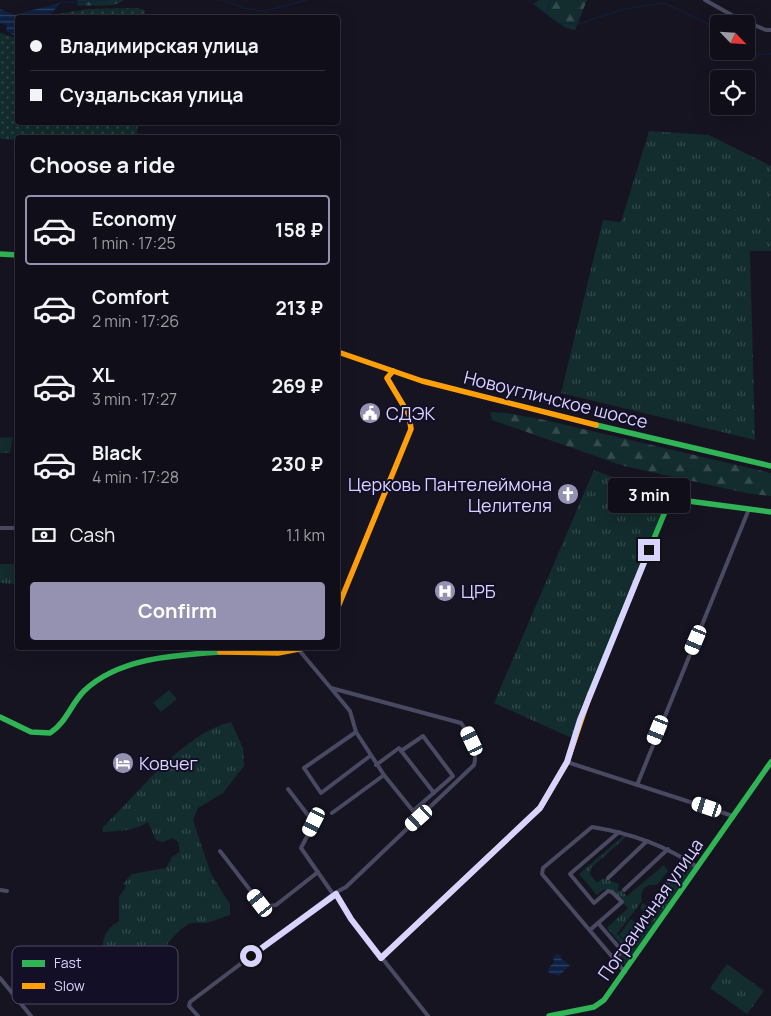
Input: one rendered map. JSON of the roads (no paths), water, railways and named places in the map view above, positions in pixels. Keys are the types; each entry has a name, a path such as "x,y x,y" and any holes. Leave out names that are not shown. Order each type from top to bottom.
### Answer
{"street":[{"path":"705,0 737,18 766,30 771,30"},
{"path":"0,254 15,255"},
{"name":"Новоугличское шоссе","path":"340,353 393,371 521,408 771,466"},
{"path":"340,602 411,429 410,415 382,367"},
{"path":"387,378 393,371"},
{"path":"381,958 540,808 567,762 580,720 666,507 673,498 771,512"},
{"path":"636,785 749,509"},
{"path":"0,528 15,528"},
{"path":"0,717 32,732 50,732 57,728 88,687 112,672 146,663 213,650 280,654 298,650"},
{"path":"303,650 350,710 356,732 370,756 413,811 453,776 423,736 401,751"},
{"path":"198,1016 189,1006 190,1002 346,887 471,770 476,760 475,751 467,730 461,723 332,688"},
{"path":"356,732 304,768 321,793 370,756"},
{"path":"376,765 399,748 434,793"},
{"path":"567,762 733,816"},
{"name":"Пограничная улица","path":"549,1016 599,1004 625,972 771,762"},
{"path":"332,813 384,775"},
{"path":"288,789 314,822 301,848 351,919 428,1016"},
{"path":"625,972 542,874 543,868 592,827 647,840 668,849 697,867"},
{"path":"590,930 622,902 612,892 608,891 594,903 570,874 619,832"},
{"path":"608,878 647,840"},
{"path":"624,890 668,849"},
{"path":"220,852 260,903 269,906 276,905 318,872"},
{"path":"0,890 7,891"},
{"path":"598,923 622,951 615,960"},
{"path":"0,978 12,993"},
{"path":"21,1004 31,1016"}],"water":[{"path":"60,3 51,15 15,15 15,36 6,31 7,26 0,23 0,9 14,15"},
{"path":"557,954 562,956 561,959 570,965 559,976 549,973 548,969 554,962 553,957"}],"waterway":[{"path":"59,3 111,0"},
{"path":"222,0 244,8 264,11 307,0"},
{"path":"528,0 558,23 578,24 624,9 664,3 710,26"},
{"path":"547,11 550,0"},
{"path":"755,55 771,54"}],"place":[{"name":"СДЭК","path":"370,413"},
{"name":"Церковь Пантелеймона Целителя","path":"568,494"},
{"name":"ЦРБ","path":"445,591"},
{"name":"Ковчег","path":"123,763"}]}
